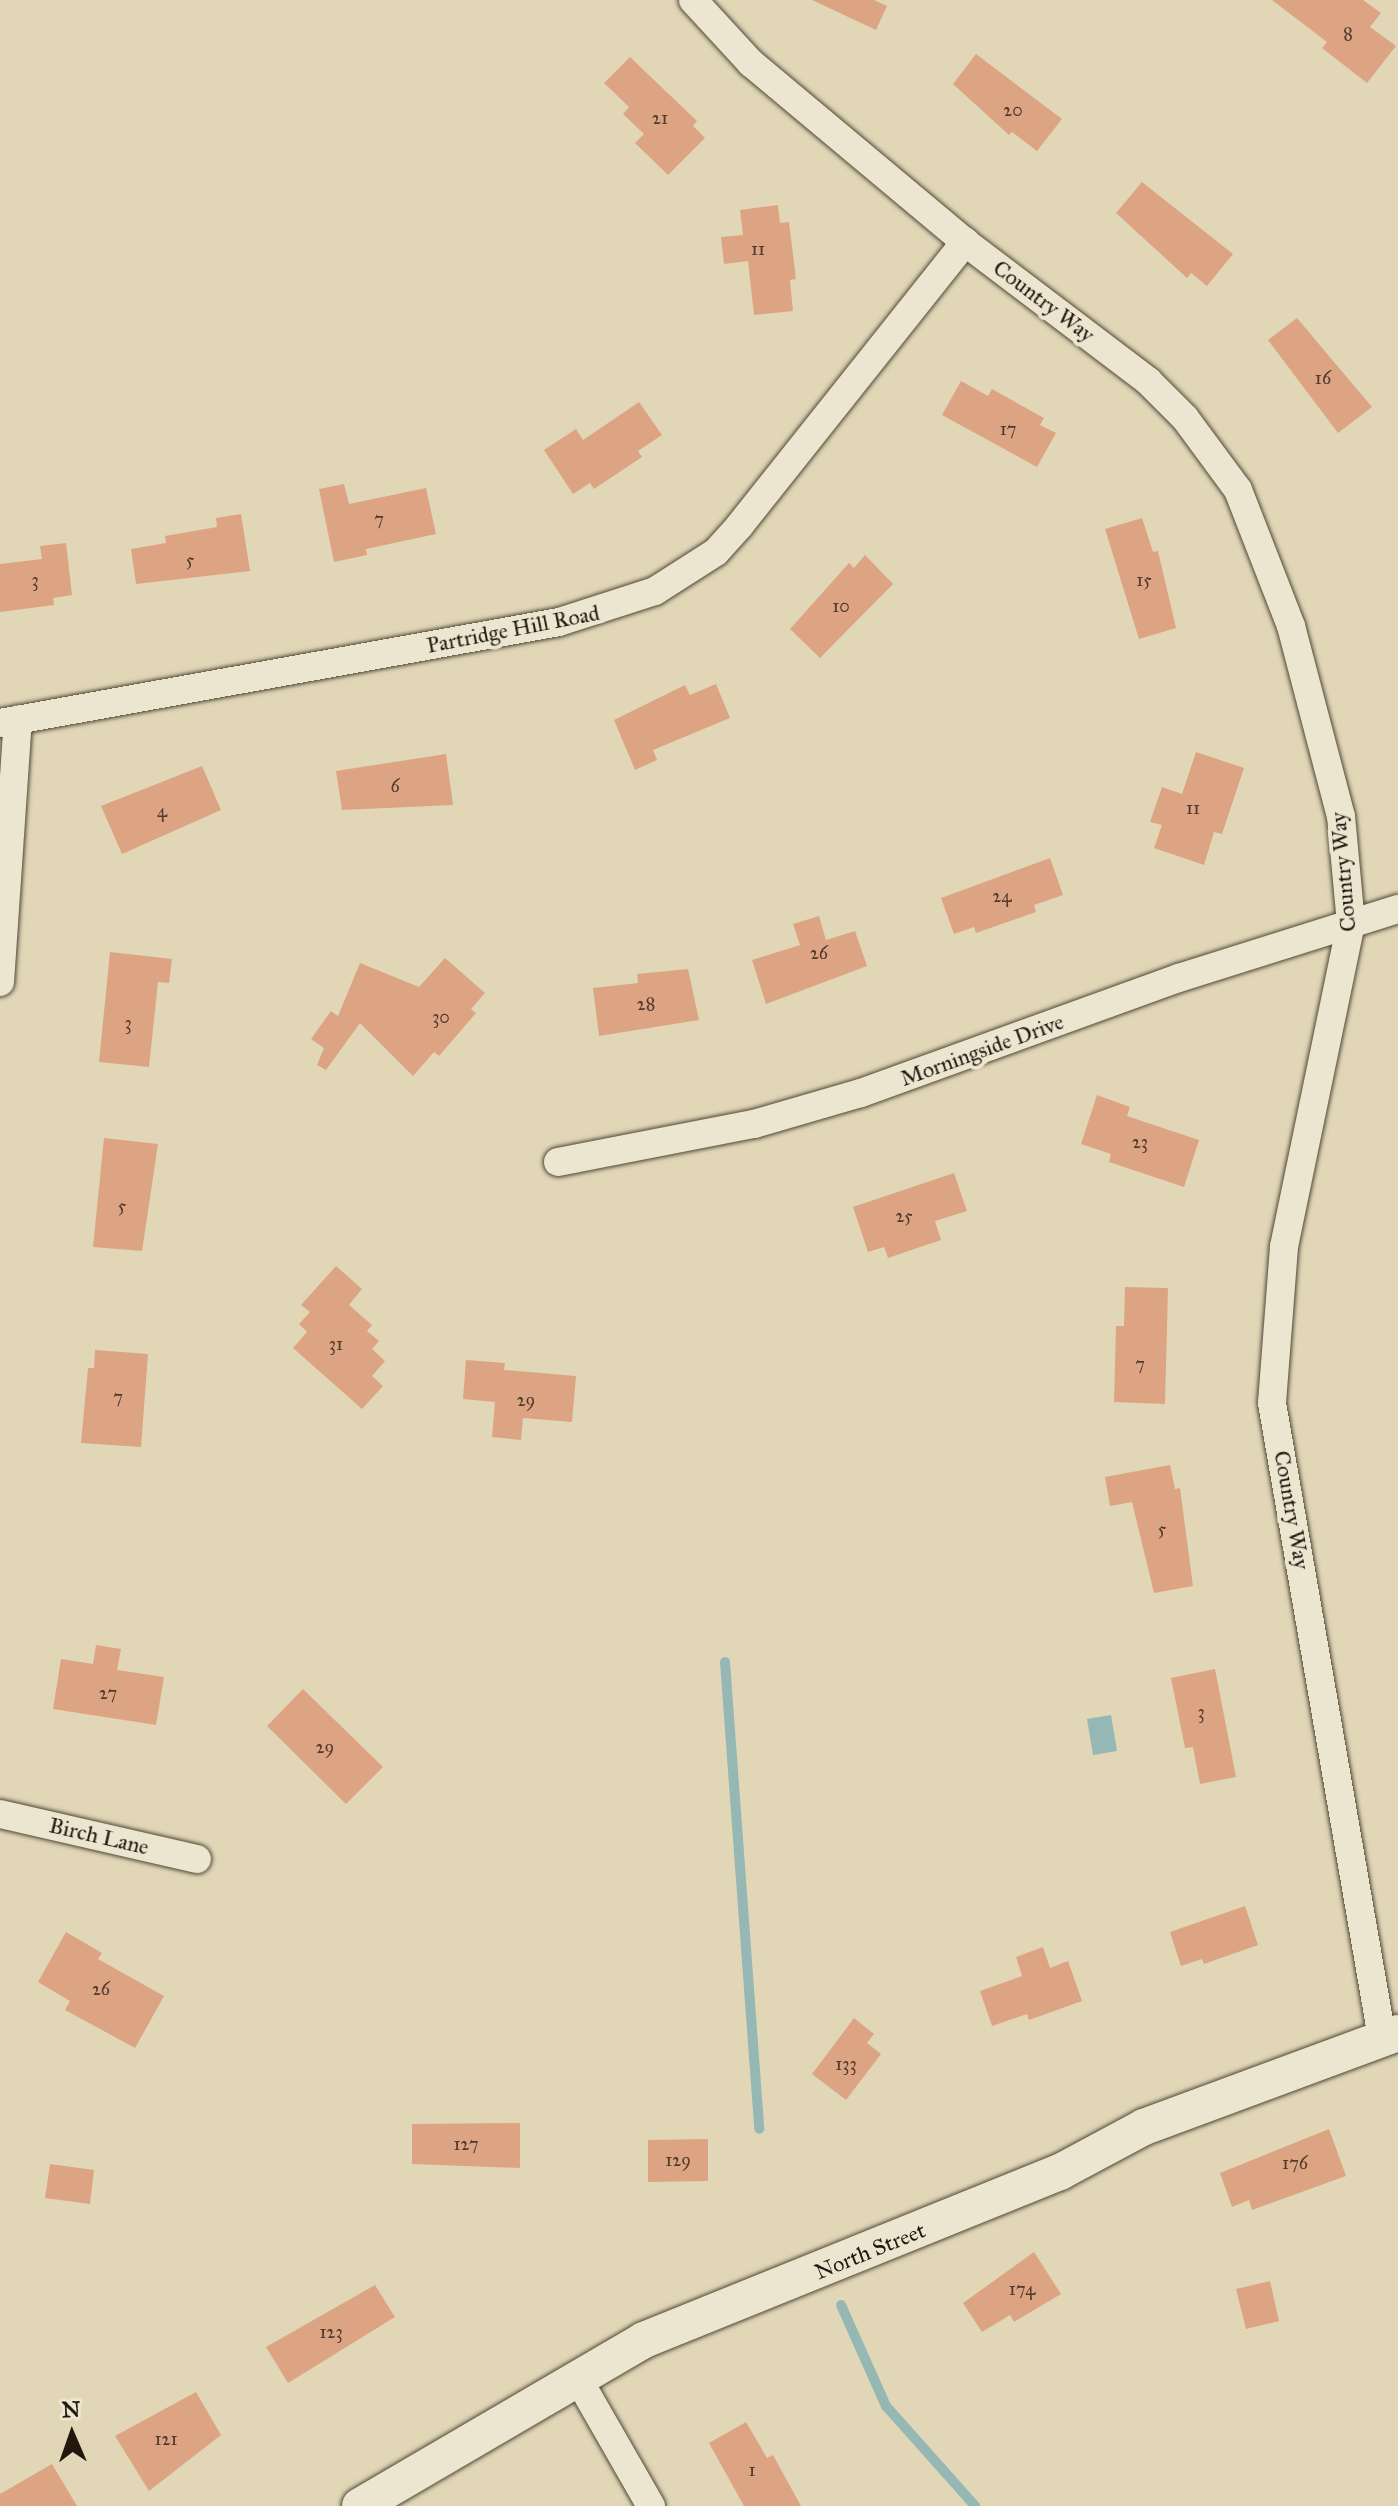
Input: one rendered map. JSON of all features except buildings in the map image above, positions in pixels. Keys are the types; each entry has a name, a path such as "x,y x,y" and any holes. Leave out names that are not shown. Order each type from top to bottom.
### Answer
{"street":[{"name":"Country Way","path":"693,0 751,63 965,242 1148,381 1228,470 1291,626 1341,816 1351,923 1284,1247 1272,1403 1390,2036"},
{"name":"Partridge Hill Road","path":"9,721 559,622 612,609 665,586 716,552 740,525 965,242"},
{"path":"0,982 9,721"},
{"name":"Morningside Drive","path":"558,1162 754,1124 861,1093 1179,978 1398,909"},
{"name":"Birch Lane","path":"0,1814 197,1859"},
{"name":"North Street","path":"360,2506 644,2340 1060,2172 1144,2127 1390,2036"},
{"path":"577,2377 651,2506"}],"water":[{"path":"1111,1715 1117,1751 1093,1755 1087,1719"}],"waterway":[{"path":"725,1662 759,2129"},
{"path":"841,2305 886,2406 975,2506"}]}
